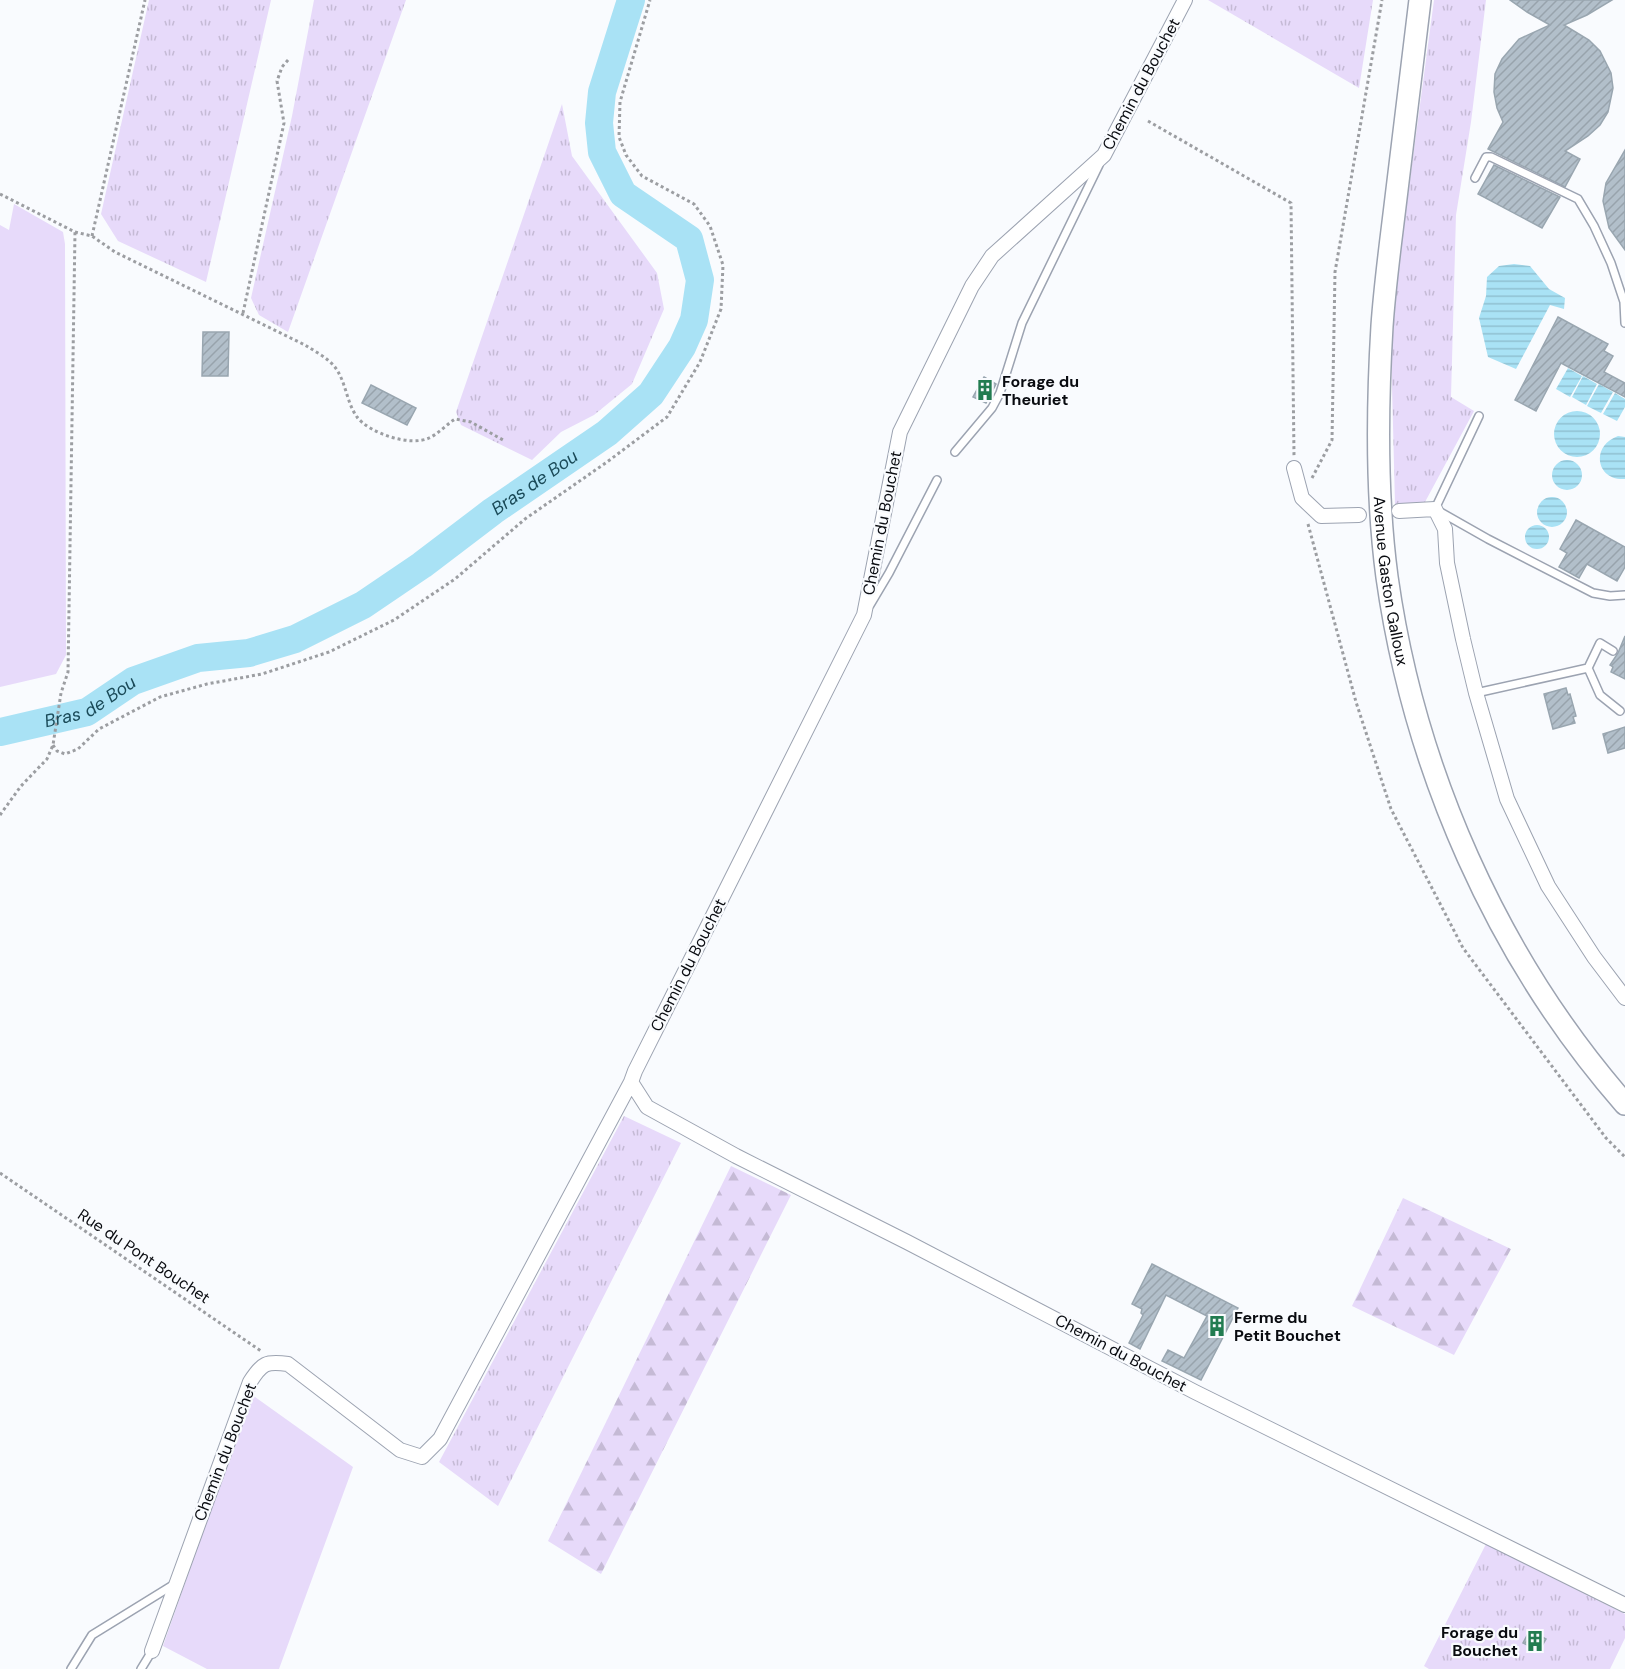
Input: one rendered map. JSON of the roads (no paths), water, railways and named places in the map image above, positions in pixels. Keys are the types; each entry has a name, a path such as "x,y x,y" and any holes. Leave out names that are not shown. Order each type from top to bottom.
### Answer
{"main road":[{"name":"Avenue Gaston Galloux","path":"1420,0 1382,327 1379,439 1382,523 1396,629 1423,733 1443,795 1472,867 1510,942 1550,1005 1599,1074 1625,1104"}],"street":[{"name":"Chemin du Bouchet","path":"152,1651 250,1382 260,1367 273,1362 288,1364 400,1450 422,1457 440,1439 631,1082 864,615 900,432 972,286 992,256 1104,155 1185,0"},
{"path":"1294,468 1302,498 1320,516 1359,515"},
{"path":"1399,511 1435,509 1445,529 1447,562 1476,693 1507,799 1548,886 1594,957 1625,998"},
{"name":"Chemin du Bouchet","path":"631,1082 646,1107 735,1156 907,1242 1195,1392 1625,1605"}],"lane":[{"path":"955,452 992,408 1000,393 1022,323 1104,155"},
{"path":"1475,178 1486,157 1491,157 1578,199 1611,262 1624,302 1625,323"},
{"path":"1479,416 1435,509 1593,593 1610,596 1625,595"},
{"path":"864,615 889,573 937,480"},
{"path":"1613,651 1600,643 1588,668 1600,695 1620,711"},
{"path":"1476,693 1588,668"},
{"path":"71,1669 92,1635 176,1583"},
{"path":"141,1669 152,1651"}],"water":[{"path":"1514,264 1530,266 1549,289 1565,298 1564,309 1550,305 1516,369 1488,357 1479,318 1486,296 1487,277 1499,266"},
{"path":"1568,368 1582,376 1570,397 1556,389"},
{"path":"1583,376 1597,384 1586,405 1572,397"},
{"path":"1599,384 1613,392 1601,413 1587,406"},
{"path":"1615,393 1625,399 1625,407 1617,421 1603,414"},
{"path":"1577,411 1593,418 1600,434 1593,450 1577,457 1561,450 1554,434 1561,418"},
{"path":"1618,436 1625,437 1625,479 1608,475 1600,462 1603,447"},
{"path":"1567,460 1578,464 1582,475 1578,486 1567,490 1556,486 1552,475 1556,464"},
{"path":"1552,497 1563,501 1567,512 1563,523 1552,527 1541,523 1537,512 1541,501"},
{"path":"1537,525 1546,528 1549,537 1546,546 1537,549 1528,546 1525,537 1528,528"}],"waterway":[{"name":"Bras de Bou","path":"0,732 87,712 133,681 198,658 249,653 295,639 363,605 422,565 493,511 607,433 651,394 682,347 694,320 700,280 689,239 623,194 602,152 599,123 602,92 631,0"}],"place":[{"name":"Forage du Theuriet","path":"985,390"},
{"name":"Ferme du Petit Bouchet","path":"1217,1326"},
{"name":"Forage du Bouchet","path":"1535,1641"}]}
